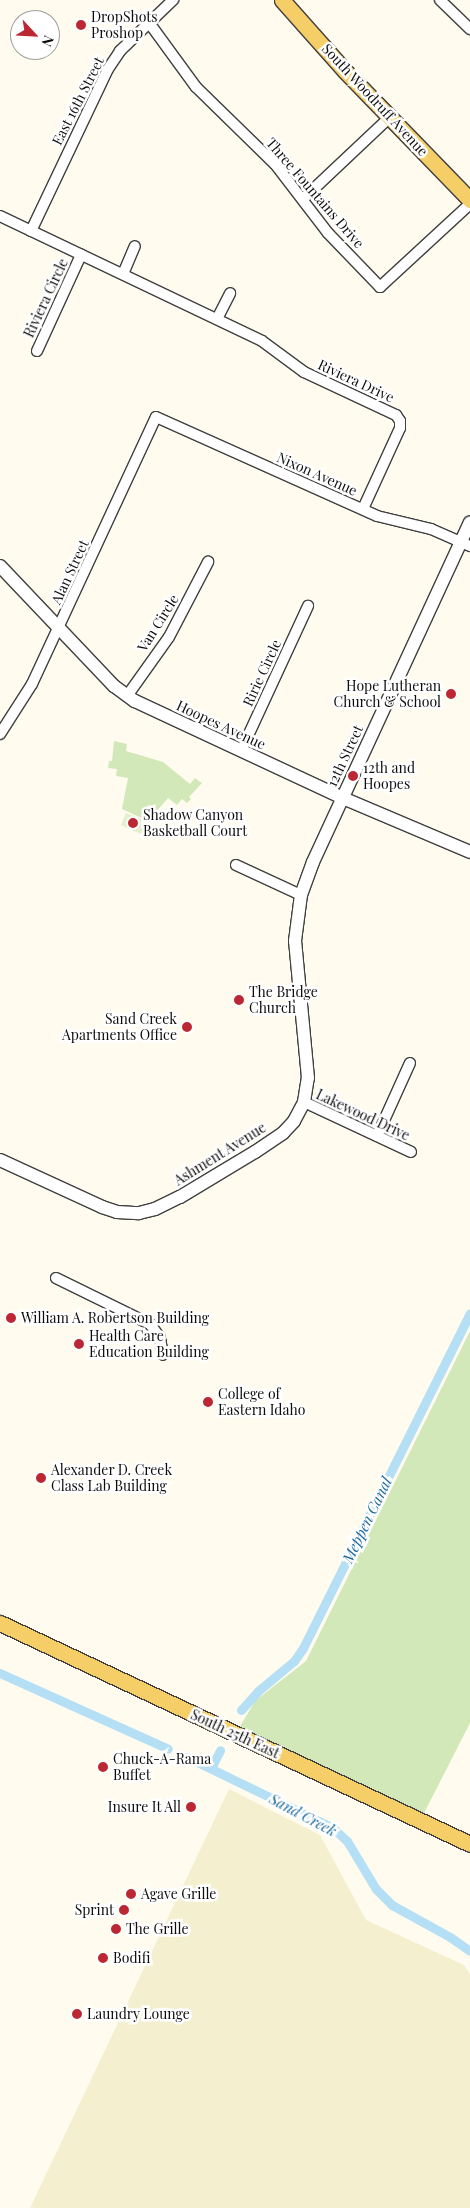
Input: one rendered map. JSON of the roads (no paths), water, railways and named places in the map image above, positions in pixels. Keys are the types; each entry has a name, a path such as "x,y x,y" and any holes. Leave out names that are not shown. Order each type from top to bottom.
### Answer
{"main road":[{"name":"South Woodruff Avenue","path":"282,0 470,200"},
{"name":"South 25th East","path":"0,1623 470,1844"}],"street":[{"name":"East 16th Street","path":"30,231 108,69 120,51 173,0"},
{"path":"440,0 470,29"},
{"name":"Three Fountains Drive","path":"150,24 196,87 275,164 328,233 380,287 470,204"},
{"path":"302,199 390,117"},
{"name":"Riviera Drive","path":"0,216 267,344 304,372 396,415 400,421 400,428 363,509"},
{"path":"122,274 135,246"},
{"name":"Riviera Circle","path":"37,351 81,255"},
{"path":"217,319 230,293"},
{"name":"Nixon Avenue","path":"156,416 363,509 395,521 431,529 466,544"},
{"name":"Alan Street","path":"0,734 32,684 156,416"},
{"name":"12th Street","path":"301,895 313,862 342,798 466,544 470,522"},
{"name":"Van Circle","path":"127,696 169,636 208,562"},
{"name":"Hoopes Avenue","path":"0,566 114,686 127,696 144,706 342,798 470,852"},
{"name":"Ririe Circle","path":"241,751 308,606"},
{"path":"236,865 301,895"},
{"name":"Ashment Avenue","path":"0,1160 102,1207 117,1212 139,1213 155,1210 256,1152 283,1133 294,1121 304,1102 308,1078 295,941 301,895"},
{"path":"377,1136 410,1063"},
{"name":"Lakewood Drive","path":"304,1102 411,1152"},
{"path":"56,1278 146,1321 160,1338 163,1355"}],"waterway":[{"name":"Meppen Canal","path":"241,1710 258,1691 294,1661 303,1648 470,1313"},
{"name":"Sand Creek","path":"0,1673 168,1749"},
{"path":"211,1768 220,1750"},
{"name":"Sand Creek","path":"187,1757 333,1828 347,1841 376,1889 392,1905 450,1937 470,1951"}],"place":[{"name":"DropShots Proshop","path":"81,25"},
{"name":"Hope Lutheran Church & School","path":"451,694"},
{"name":"12th and Hoopes","path":"353,776"},
{"name":"Shadow Canyon Basketball Court","path":"133,823"},
{"name":"The Bridge Church","path":"239,1000"},
{"name":"Sand Creek Apartments Office","path":"187,1027"},
{"name":"William A. Robertson Building","path":"11,1318"},
{"name":"Health Care Education Building","path":"79,1344"},
{"name":"College of Eastern Idaho","path":"208,1402"},
{"name":"Alexander D. Creek Class Lab Building","path":"41,1478"},
{"name":"Chuck-A-Rama Buffet","path":"103,1767"},
{"name":"Insure It All","path":"191,1807"},
{"name":"Agave Grille","path":"131,1894"},
{"name":"Sprint","path":"124,1910"},
{"name":"The Grille","path":"116,1929"},
{"name":"Bodifi","path":"103,1958"},
{"name":"Laundry Lounge","path":"77,2014"}]}
